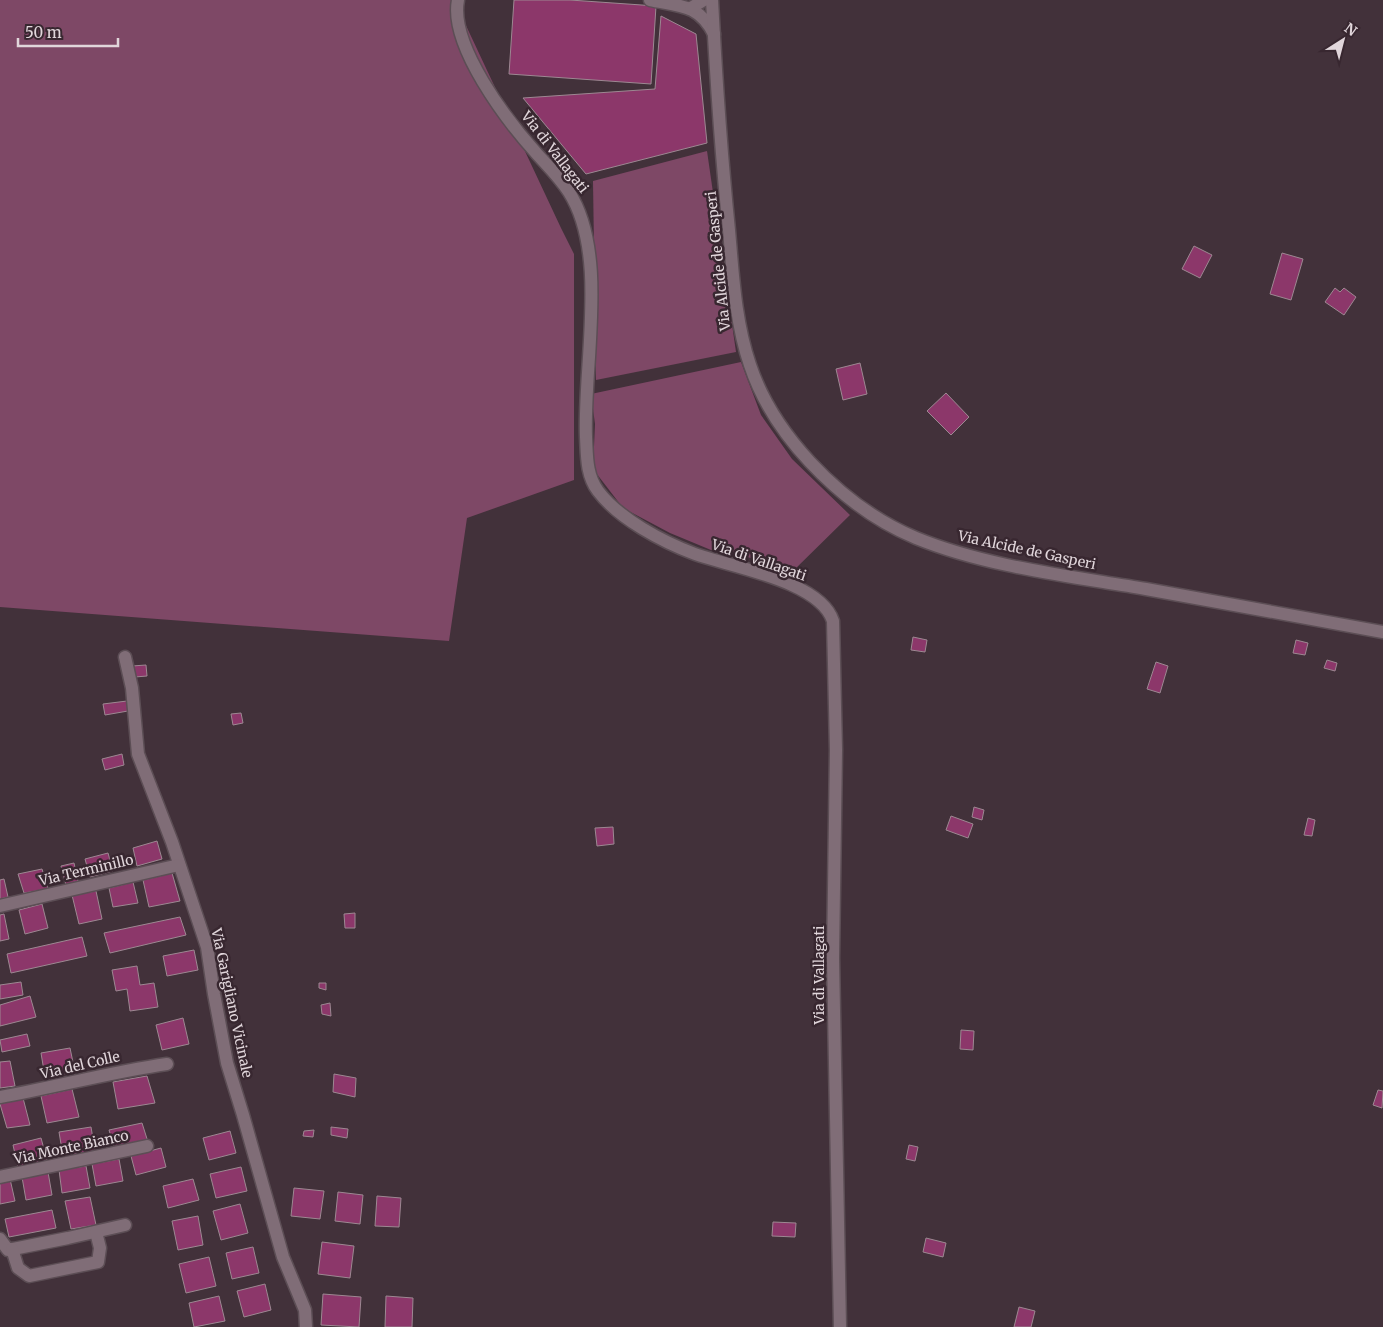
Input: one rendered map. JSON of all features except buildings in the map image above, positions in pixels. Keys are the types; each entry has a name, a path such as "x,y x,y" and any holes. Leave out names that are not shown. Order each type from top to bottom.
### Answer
{"street":[{"name":"Via di Vallagati","path":"458,0 457,13 460,32 474,65 504,112 570,192 583,220 589,253 591,311 585,418 587,458 590,477 597,490 618,510 662,540 696,554 805,590 823,604 833,621 836,750 833,958 840,1327"},
{"path":"650,0 691,8 705,20 714,34"},
{"path":"691,8 704,0"},
{"name":"Via Alcide de Gasperi","path":"712,0 724,188 737,318 742,339 750,366 772,413 798,448 838,489 866,510 914,537 980,558 1383,632"},
{"name":"Via Garigliano Vicinale","path":"125,657 132,688 138,754 180,865 207,947 227,1063 284,1257 305,1310 306,1327"},
{"name":"Via Terminillo","path":"0,906 180,865"},
{"name":"Via del Colle","path":"0,1097 44,1089 123,1070 167,1064"},
{"name":"Via Monte Bianco","path":"0,1177 147,1146"},
{"path":"0,1239 8,1250 125,1225"},
{"path":"12,1249 18,1268 28,1276 98,1262 100,1248 96,1232"}],"shaded area":[{"path":"0,0 454,0 574,254 574,480 467,518 449,641 0,607"},
{"path":"707,151 736,352 596,380 593,181"},
{"path":"741,362 761,415 792,459 850,515 791,573 745,556 711,550 670,533 623,508 593,469 595,424 591,394"}]}
